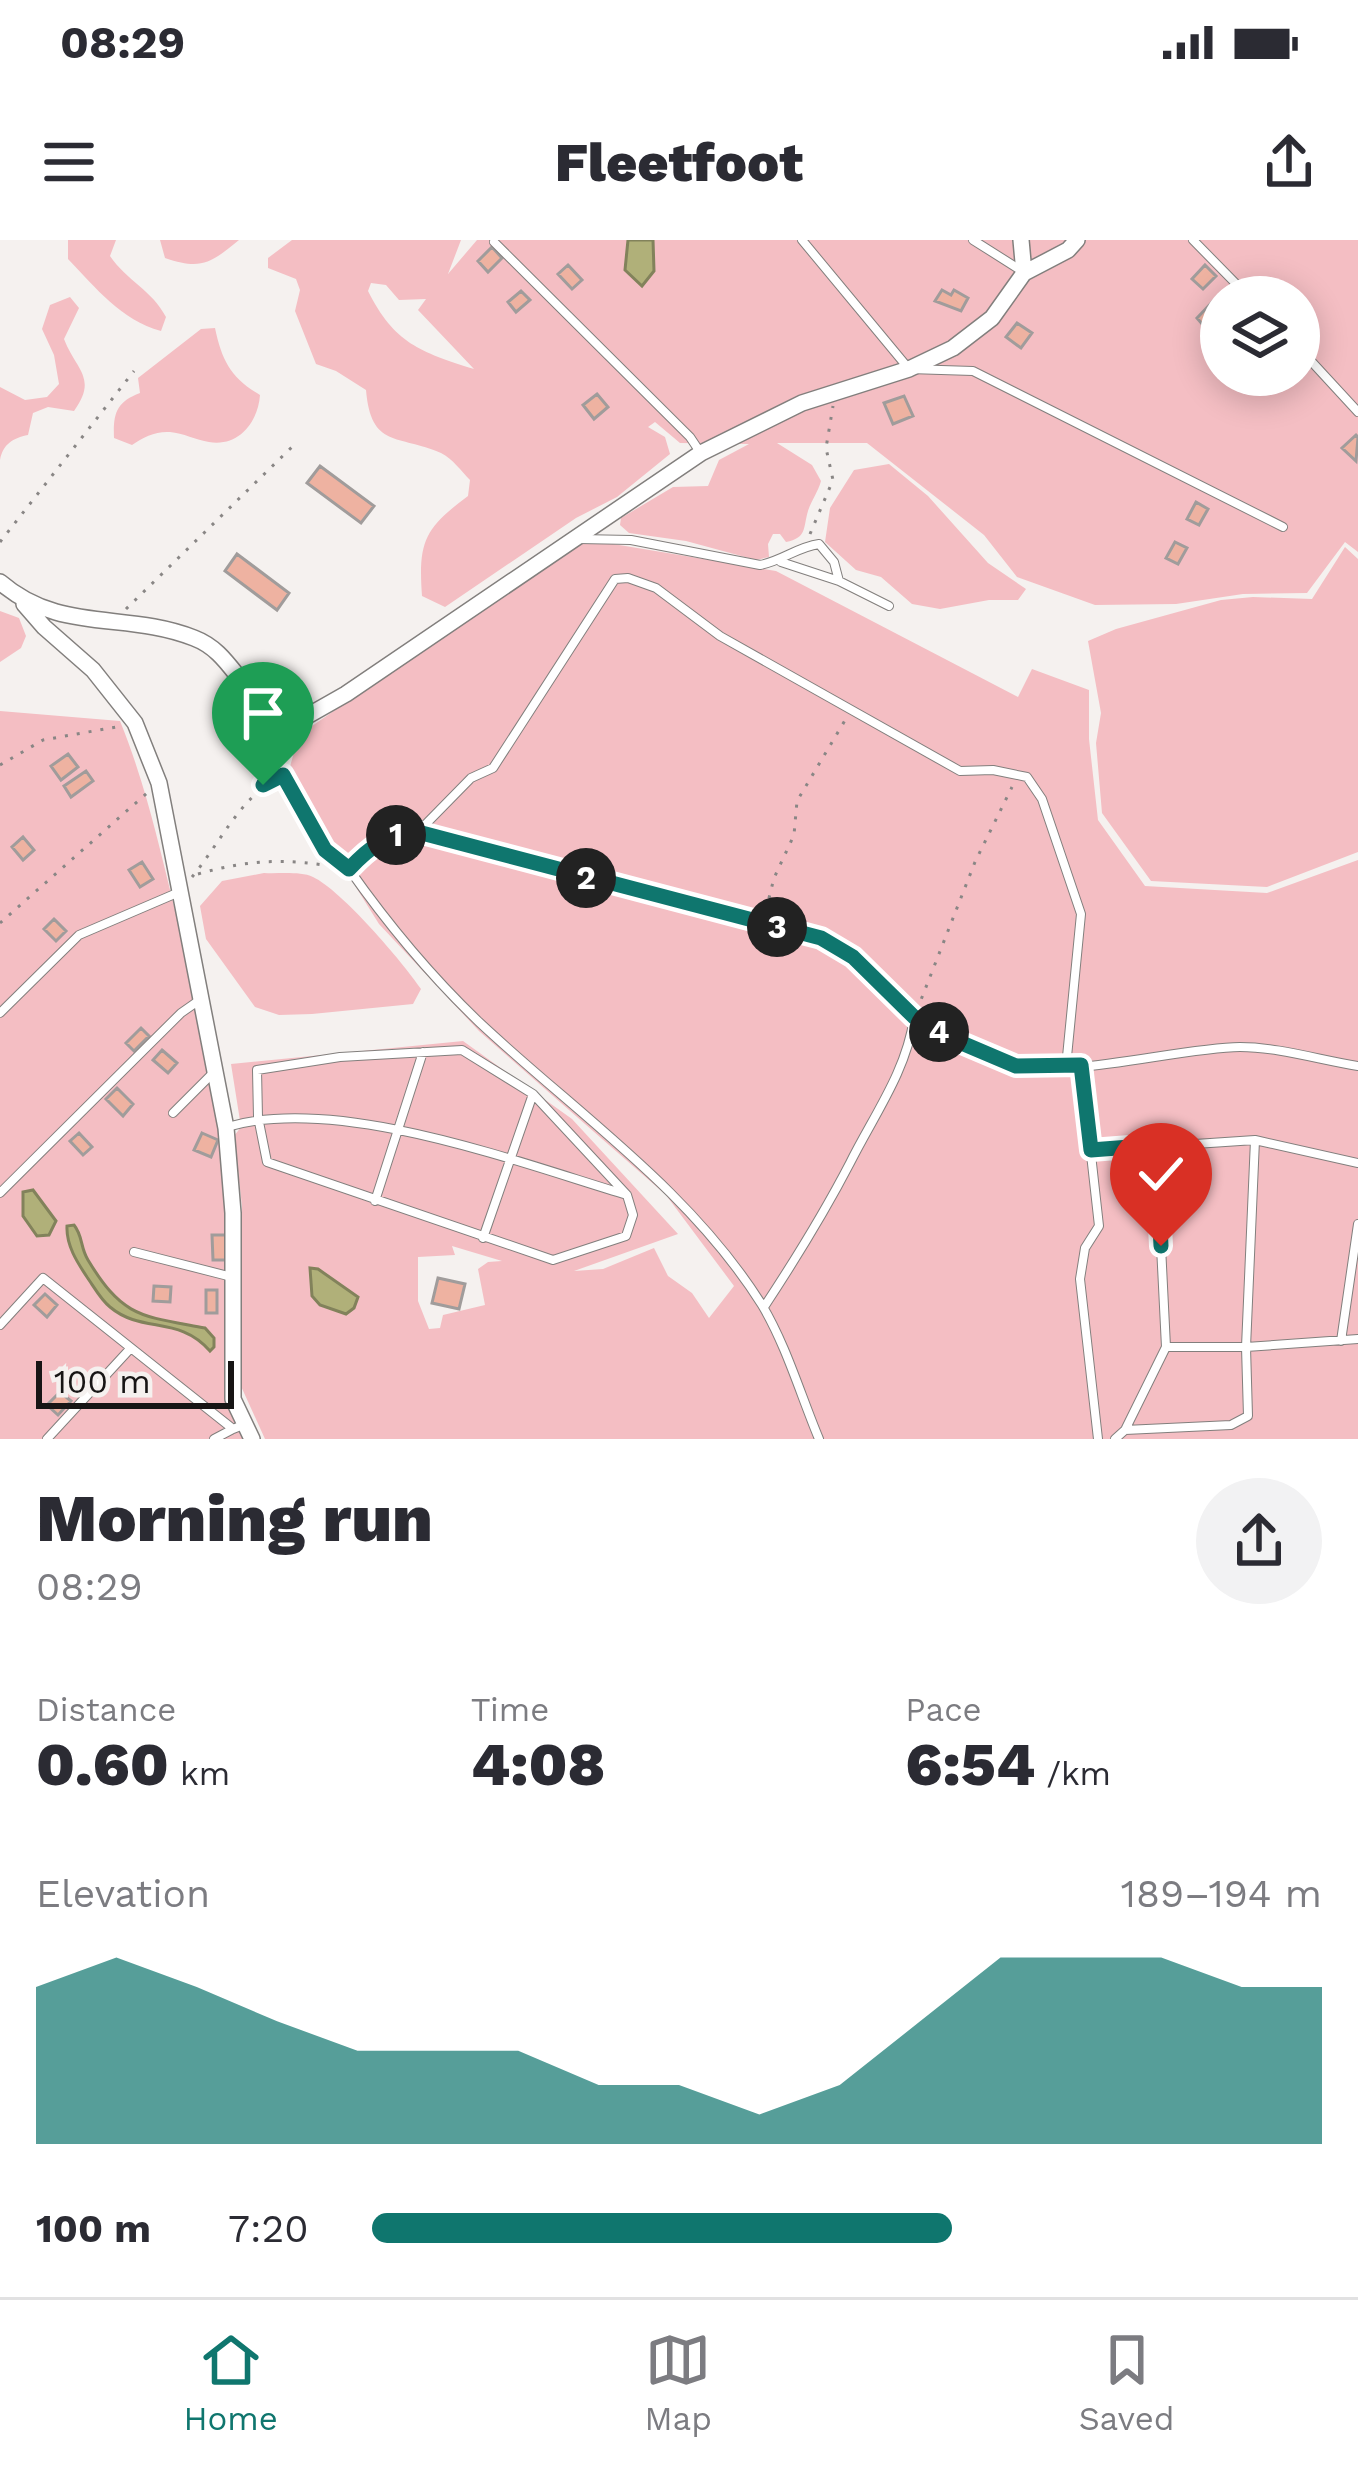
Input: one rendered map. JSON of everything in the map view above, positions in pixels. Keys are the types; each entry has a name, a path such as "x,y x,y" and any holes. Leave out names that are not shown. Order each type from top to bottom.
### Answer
{"street":[{"path":"1022,240 1024,273"},
{"path":"22,602 64,617 175,632 217,650 254,695 283,718 308,715 346,694 700,453 802,404 909,369 953,348 992,318 1024,273 1068,250 1077,240"},
{"path":"0,582 93,670 135,723 159,783 226,1128 233,1213 233,1400 243,1431"}],"lane":[{"path":"802,240 909,369 973,370 1283,527"},
{"path":"973,240 1024,273"},
{"path":"1193,240 1228,276"},
{"path":"494,242 690,436 700,453"},
{"path":"1320,371 1358,412"},
{"path":"577,539 631,540 760,565 819,544 834,562 839,581"},
{"path":"779,561 839,581 889,606"},
{"path":"418,832 471,778 493,768 615,579 628,578 656,588 720,636 960,771 993,770 1028,777 1042,799 1081,914 1066,1067"},
{"path":"819,1439 764,1307 673,1192 477,1019 382,916 349,869 368,849 402,832 418,832 821,938 853,957 914,1017 1016,1066 1066,1067 1245,1047 1358,1066"},
{"path":"0,1013 79,935 177,893"},
{"path":"0,1193 181,1012 202,998"},
{"path":"764,1307 829,1208 875,1120 910,1044 914,1017"},
{"path":"462,1050 533,1094 627,1195 633,1215 626,1236 553,1260 267,1162 258,1118 256,1070 340,1057 422,1052 462,1050"},
{"path":"376,1201 422,1052"},
{"path":"1081,1065 1099,1226 1085,1248 1080,1279 1098,1439"},
{"path":"173,1113 216,1070"},
{"path":"483,1238 533,1094"},
{"path":"226,1128 258,1118 330,1117 510,1160 627,1195"},
{"path":"1091,1150 1255,1140 1358,1163"},
{"path":"1125,1430 1231,1425 1248,1416 1246,1347 1255,1140"},
{"path":"1115,1439 1125,1430 1166,1347 1156,1145"},
{"path":"1341,1341 1358,1224"},
{"path":"134,1252 233,1277"},
{"path":"0,1324 43,1278 129,1350 243,1431"},
{"path":"1166,1347 1358,1339"},
{"path":"47,1439 129,1350"},
{"path":"214,1439 243,1431"}],"path":[{"path":"0,542 134,371"},
{"path":"803,546 822,514 833,480 826,448 834,394"},
{"path":"112,622 296,444"},
{"path":"763,924 774,878 794,835 797,801 851,710"},
{"path":"283,718 283,775 325,850 349,869"},
{"path":"0,765 43,740 135,723"},
{"path":"177,893 249,796 283,775"},
{"path":"914,1017 975,862 1018,775"},
{"path":"0,923 159,783"},
{"path":"194,875 243,861 296,860 349,869"}],"shaded area":[{"path":"68,240 116,240 110,256 160,308 166,317 161,331 121,311 99,292 68,259"},
{"path":"160,240 239,240 212,259 188,264 165,258"},
{"path":"292,240 461,240 448,274 477,240 1358,240 1358,552 1345,542 1307,593 1095,605 1017,577 984,535 867,443 777,443 812,465 821,481 801,535 786,542 780,534 773,534 769,557 756,560 686,541 629,533 620,525 621,518 673,487 708,486 719,460 749,444 680,443 655,422 648,427 665,437 670,454 617,497 576,518 445,607 422,596 423,549 433,527 468,496 470,480 441,453 381,431 369,409 366,390 316,364 295,311 300,290 296,279 268,268 268,258","holes":["371,283 386,285 399,300 426,299 418,310 474,369 424,351 399,334 368,291"]},
{"path":"628,240 653,240 654,271 642,286 625,270"},
{"path":"70,297 79,308 64,339 85,382 81,400 74,411 48,407 33,413 28,435 10,443 0,460 0,387 25,400 47,397 59,384 54,355 42,329 50,305"},
{"path":"215,328 229,368 260,395 245,430 220,443 170,432 150,435 132,445 114,438 118,410 140,393 138,378 201,329"},
{"path":"889,464 928,496 988,563 1026,589 1018,600 940,609 912,604 881,577 856,570 825,542 830,508 854,470"},
{"path":"583,539 776,571 1018,697 1032,669 1089,690 1098,820 1145,886 1267,893 1358,860 1358,1439 265,1439 240,1384 242,1206 234,1136 241,1127 231,1064 463,1041 572,1119 678,1234 574,1271 603,1269 654,1248 668,1276 692,1293 709,1318 734,1286 666,1195 479,1031 379,924 287,777 297,742 312,726","holes":["452,1246 502,1261 478,1269 485,1305 443,1315 440,1328 429,1329 418,1301 418,1257 455,1255"]},
{"path":"1345,547 1358,559 1358,852 1267,887 1151,881 1102,813 1096,743 1101,713 1088,641 1221,600 1312,599"},
{"path":"0,611 19,618 26,636 21,648 0,662"},
{"path":"0,711 120,721 137,767 216,1096 230,1212 233,1383 245,1439 0,1439"},
{"path":"264,873 308,875 339,896 421,989 413,1004 279,1015 255,1007 206,939 200,906 222,881"},
{"path":"33,1190 56,1221 49,1235 37,1236 23,1216 23,1192"},
{"path":"74,1225 100,1279 124,1304 149,1317 205,1328 214,1338 214,1347 210,1351 186,1333 135,1320 110,1307 73,1253 67,1226"},
{"path":"310,1268 358,1297 354,1308 346,1314 320,1305 312,1296"}],"building":[{"path":"492,247 502,258 488,272 478,261"},
{"path":"568,265 582,280 572,289 558,274"},
{"path":"1205,265 1216,276 1200,276 1200,286 1192,279"},
{"path":"942,290 968,298 961,311 935,301"},
{"path":"521,291 530,300 516,312 508,302"},
{"path":"1017,323 1032,333 1021,348 1006,337"},
{"path":"597,394 608,407 594,419 583,405"},
{"path":"904,396 913,416 893,424 884,403"},
{"path":"1358,437 1356,461 1342,448"},
{"path":"320,466 374,506 361,523 307,483"},
{"path":"1196,502 1208,509 1199,525 1187,519"},
{"path":"1175,542 1187,548 1178,564 1166,558"},
{"path":"237,554 289,593 277,610 225,571"},
{"path":"68,754 78,767 61,780 51,766"},
{"path":"86,771 93,781 71,797 64,786"},
{"path":"23,837 34,850 23,860 12,847"},
{"path":"142,862 153,879 140,887 129,870"},
{"path":"54,919 66,931 56,941 44,929"},
{"path":"141,1028 149,1036 134,1051 126,1043"},
{"path":"162,1050 177,1063 168,1073 153,1060"},
{"path":"117,1088 133,1104 123,1116 106,1099"},
{"path":"79,1133 92,1147 83,1155 70,1141"},
{"path":"202,1133 218,1140 211,1157 194,1150"},
{"path":"212,1235 226,1235 227,1260 213,1260"},
{"path":"438,1278 465,1284 459,1309 432,1303"},
{"path":"154,1286 171,1287 170,1302 153,1301"},
{"path":"206,1290 217,1290 217,1313 206,1313"},
{"path":"45,1294 57,1305 47,1317 34,1305"},
{"path":"60,1392 71,1401 58,1415 47,1405"}],"route":[{"path":"263,785 283,775 325,850 349,869 368,849 402,832 418,832 821,938 853,957 914,1017 957,1041 1016,1066 1081,1065 1091,1150 1156,1145 1161,1246"}]}
